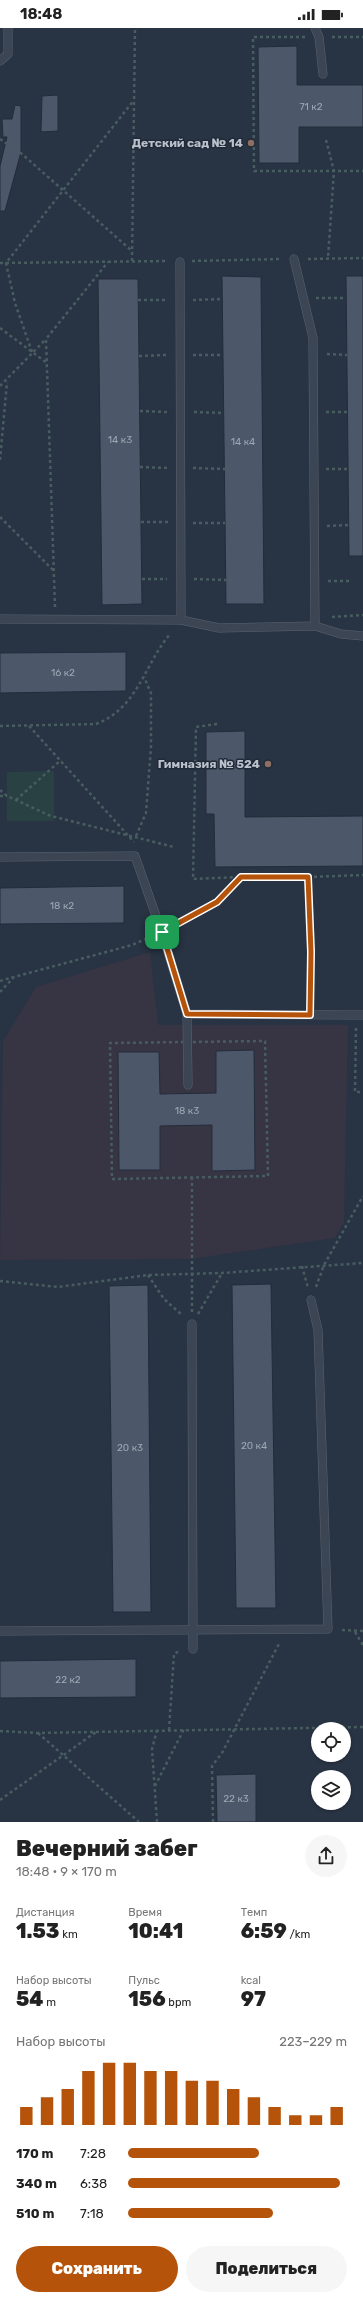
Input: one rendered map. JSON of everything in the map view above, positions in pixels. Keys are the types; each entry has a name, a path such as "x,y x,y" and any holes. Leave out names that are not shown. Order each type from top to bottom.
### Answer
{"lane":[{"path":"0,61 8,54 8,28"},
{"path":"315,28 319,37 322,74"},
{"path":"294,259 313,338 316,626"},
{"path":"180,262 181,620"},
{"path":"0,620 181,620 218,628 316,626 340,634 363,636"},
{"path":"0,857 135,856 162,932 187,1014 188,1085"},
{"path":"187,1014 363,1015"},
{"path":"0,1631 328,1629 318,1330 311,1300"},
{"path":"192,1324 193,1646"}],"path":[{"path":"132,261 135,28"},
{"path":"253,37 254,171 363,171"},
{"path":"32,352 15,303 6,263 134,100"},
{"path":"0,139 22,154 132,251"},
{"path":"326,140 334,171 328,258"},
{"path":"0,386 7,382 32,352 46,339 108,262"},
{"path":"304,299 346,298"},
{"path":"0,328 47,363"},
{"path":"46,339 55,620"},
{"path":"313,354 347,355"},
{"path":"0,460 7,382"},
{"path":"314,412 347,412"},
{"path":"314,469 348,469"},
{"path":"0,518 54,571"},
{"path":"315,526 348,525"},
{"path":"315,582 349,581"},
{"path":"0,726 96,724 107,720 126,704 144,677 167,637 181,620"},
{"path":"136,836 146,813 151,747 151,694 144,677"},
{"path":"217,724 196,727 193,879 363,875"},
{"path":"29,726 130,834 136,844 135,856"},
{"path":"16,800 61,760"},
{"path":"0,790 7,796 51,816 130,834 174,847"},
{"path":"0,796 7,796"},
{"path":"0,981 132,945 162,932 217,902 241,877"},
{"path":"308,877 311,952 310,1015"},
{"path":"0,992 14,977"},
{"path":"355,1022 355,1092 363,1092"},
{"path":"265,1041 268,1176 192,1177 112,1179 110,1043 265,1041"},
{"path":"192,1177 192,1324"},
{"path":"311,1300 324,1265 363,1196"},
{"path":"0,1281 58,1287 148,1275 222,1273 302,1266 363,1263"},
{"path":"302,1266 311,1300"},
{"path":"192,1324 222,1273"},
{"path":"148,1275 164,1300 192,1324"},
{"path":"213,1822 212,1766 222,1752 286,1629"},
{"path":"328,1629 354,1632 363,1631"},
{"path":"354,1632 363,1645"},
{"path":"169,1730 174,1654 193,1646"},
{"path":"0,1731 37,1733 234,1728 363,1727"},
{"path":"156,1822 152,1749 157,1730"},
{"path":"154,1786 184,1730"},
{"path":"0,1800 97,1732"},
{"path":"37,1733 138,1822"}],"shaded area":[{"path":"150,952 158,1025 348,1025 344,1222 335,1238 191,1259 0,1260 3,1041 36,987"}],"green space":[{"path":"54,771 54,821 7,821 7,772"}],"building":[{"path":"297,46 297,85 363,85 363,127 299,127 299,163 259,163 258,47"},
{"path":"58,95 58,131 41,132 42,96"},
{"path":"15,105 21,106 21,152 5,211 0,211 0,166 7,137 3,137 2,119 12,119"},
{"path":"222,276 261,277 264,604 226,604"},
{"path":"346,276 363,276 363,556 349,556"},
{"path":"98,279 138,279 142,604 102,605"},
{"path":"126,652 126,691 0,693 0,653"},
{"path":"245,731 245,817 363,816 363,866 215,867 214,814 206,814 206,732"},
{"path":"124,886 124,923 0,924 0,888"},
{"path":"254,1050 255,1170 212,1171 212,1125 160,1126 160,1170 119,1170 118,1052 159,1052 160,1094 216,1093 216,1051"},
{"path":"271,1284 276,1608 236,1608 232,1285"},
{"path":"148,1285 151,1612 113,1612 109,1286"},
{"path":"136,1659 136,1697 0,1698 0,1661"},
{"path":"256,1774 256,1822 217,1822 216,1775"}],"place":[{"name":"Детский сад № 14","path":"251,143"},
{"name":"Гимназия № 524","path":"268,764"}],"route":[{"path":"241,877 308,877 311,952 310,1015 187,1014 162,932 217,902 241,877"}]}
